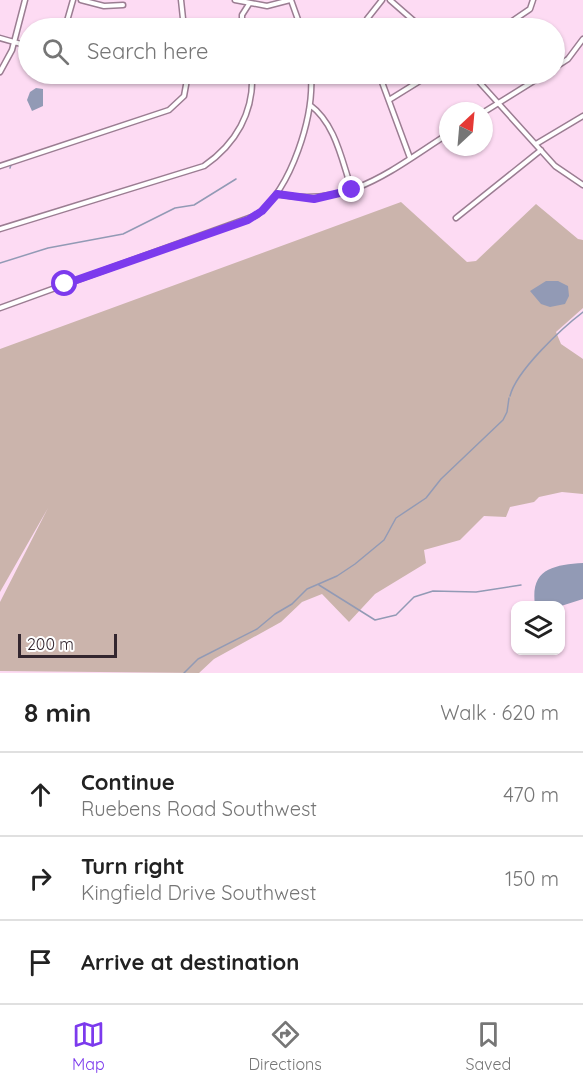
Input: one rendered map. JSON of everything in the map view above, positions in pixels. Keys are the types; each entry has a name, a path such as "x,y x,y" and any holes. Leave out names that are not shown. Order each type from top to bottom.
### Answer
{"street":[{"path":"20,18 25,0"},
{"path":"68,18 73,0"},
{"path":"81,0 104,6 123,5"},
{"path":"181,0 183,18"},
{"path":"235,0 249,4 274,5 291,0 297,18"},
{"path":"368,18 382,0"},
{"path":"390,0 411,18"},
{"path":"517,18 530,9 533,0"},
{"path":"242,18 249,4"},
{"path":"0,72 14,42 18,27"},
{"path":"0,38 18,43"},
{"path":"565,60 583,39"},
{"path":"0,166 170,110 184,96 186,84"},
{"path":"0,229 204,166 225,150 242,125 252,94 252,84"},
{"path":"0,308 248,220 262,211 277,194 298,148 310,105 311,84"},
{"path":"383,84 410,158"},
{"path":"389,100 415,84"},
{"path":"482,84 560,171 583,185"},
{"path":"493,106 529,84"},
{"path":"310,105 328,126 352,190"},
{"path":"536,144 583,116"},
{"path":"277,194 314,199 352,190 439,140"},
{"path":"456,218 541,150"}],"shaded area":[{"path":"401,202 467,262 476,261 536,204 578,239 583,240 583,308 556,332 561,344 583,359 583,494 562,492 539,497 534,502 510,507 506,517 484,516 460,540 424,550 426,563 375,594 349,622 322,594 302,602 281,622 214,659 199,673 0,671 0,602 48,508 0,592 0,349"}],"water":[{"path":"36,88 43,89 43,106 32,111 27,100 30,92"},
{"path":"546,281 558,281 568,286 569,296 565,304 550,307 541,304 530,291"},
{"path":"583,563 583,599 565,605 565,601 535,601 534,593 540,576 562,565"}],"waterway":[{"path":"0,263 48,248 123,234 175,208 194,205 236,179"},
{"path":"510,396 530,363 552,339 583,312"},
{"path":"184,673 198,659 257,629 292,604 307,589 337,576 384,540 396,518 426,498 441,479 503,420 509,398"},
{"path":"319,585 375,620 396,615 414,597 433,591 476,592 521,585"}],"route":[{"path":"65,284 248,220 262,211 277,194 314,199 352,190"}]}
